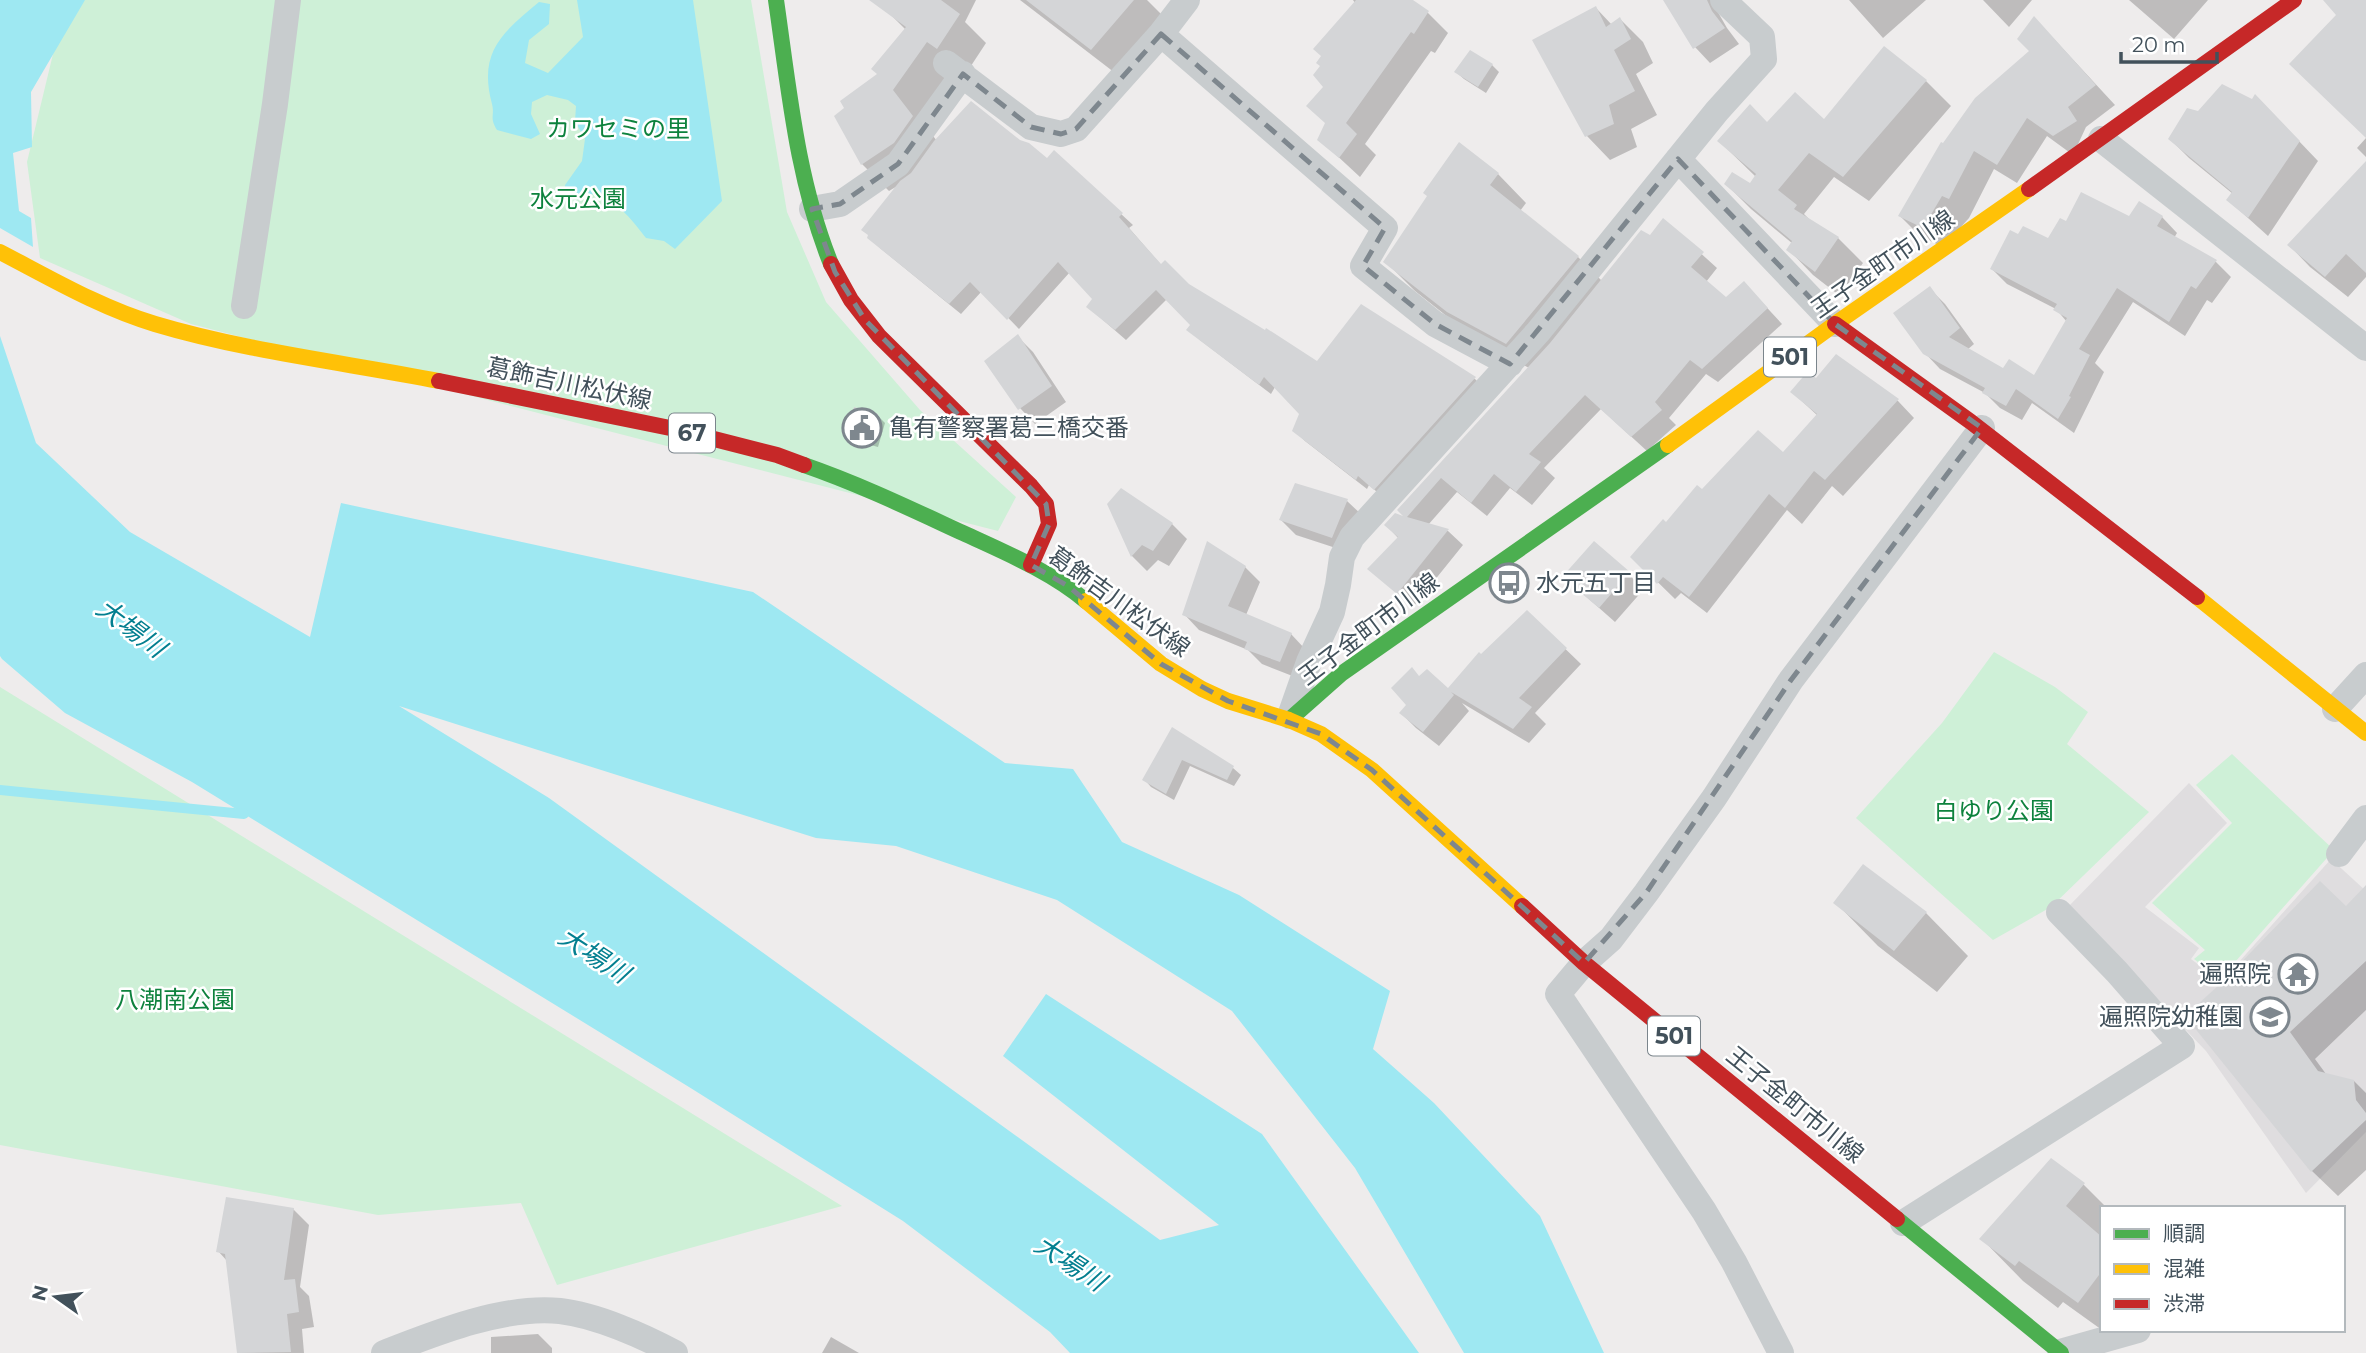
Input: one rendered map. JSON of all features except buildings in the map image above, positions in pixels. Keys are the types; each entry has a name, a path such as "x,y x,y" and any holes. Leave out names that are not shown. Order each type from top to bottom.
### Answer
{"main road":[{"path":"776,0 801,159 812,209 835,272 865,320 1046,504 1049,524 1031,565"},
{"name":"王子金町市川線","path":"2060,1353 1584,963 1372,770 1321,734 1289,720 1341,674 2294,0"},
{"name":"葛飾吉川松伏線","path":"0,252 93,300 154,324 218,340 675,429 777,454 853,482 1031,565 1068,586 1171,670 1228,701 1289,720"},
{"path":"1835,324 1982,428 2141,551 2366,733"}],"street":[{"path":"244,306 288,0"},
{"path":"812,209 839,204 898,164 954,68 1031,127 1061,134 1076,129 1187,0"},
{"path":"1289,720 1309,662 1332,612 1342,557 1352,537 1510,364 1717,111 1764,59 1762,37 1723,0"},
{"path":"1161,33 1385,228 1363,266 1435,324 1510,364"},
{"path":"2101,139 2366,348"},
{"path":"1678,159 1835,324"},
{"path":"1781,1353 1704,1211 1558,994 1584,963 1611,939 1646,893 1714,798 1791,680 1982,428"},
{"path":"2335,709 2366,675"},
{"path":"2339,854 2366,818"},
{"path":"1903,1223 2182,1046 2117,972 2059,912"},
{"path":"384,1353 503,1313 560,1311 646,1338 675,1353"},
{"path":"2060,1353 2131,1332"}],"highlighted area":[{"path":"1161,34 1385,228 1363,266 1435,324 1510,364 1678,159 1835,324 1982,428 1791,680 1646,893 1584,963 1372,770 1321,734 1228,701 1161,664 1068,586 1031,565 1049,524 1046,504 865,320 835,272 812,209 840,204 898,164 963,74 1031,127 1061,134 1076,129"}],"shaded area":[{"name":"遍照院幼稚園","path":"2189,783 2227,823 2145,907 2199,948 2191,959 2221,982 2331,859 2366,891 2366,1132 2306,1193 2206,1051 2068,907"}],"green space":[{"name":"水元公園","path":"66,0 751,0 787,212 826,302 920,410 1016,497 998,531 191,324 40,258 27,162"},
{"name":"白ゆり公園","path":"1994,652 2055,687 2088,712 2067,744 2149,812 2051,907 1993,940 1856,818 1942,723"},
{"name":"八潮南公園","path":"0,687 842,1206 557,1285 521,1203 378,1215 0,1145"},
{"path":"2232,754 2334,850 2220,979 2194,959 2205,950 2152,903 2232,823 2196,785"}],"water":[{"path":"0,0 85,0 31,92 32,147 13,153 19,211 31,218 33,247 0,228"},
{"path":"577,0 693,0 722,201 675,249 664,241 646,238 625,213 606,198 595,194 565,193 565,185 582,161 585,139 575,121 576,106 568,100 547,95 532,102 531,114 540,134 531,139 497,130 495,126 488,70 496,45 514,24 539,2 550,4 549,24 529,40 525,63 548,73 583,37"},
{"name":"大場川","path":"0,336 36,443 130,532 310,637 341,503 753,592 1005,763 1073,769 1122,842 1239,895 1390,991 1373,1049 1434,1103 1540,1216 1604,1353 1464,1353 1355,1168 1232,1011 1057,900 896,846 816,838 399,706 549,798 1160,1240 1219,1225 1003,1056 1046,994 1262,1134 1419,1353 1070,1353 1050,1332 903,1221 192,782 65,713 2,659"}],"waterway":[{"path":"0,790 244,814"}],"traffic: fast":[{"path":"776,0 802,167 819,232 831,264"},
{"path":"1289,720 1341,674 1668,445"},
{"path":"804,465 885,497 1011,555 1058,581 1086,601"},
{"path":"1897,1219 2061,1353"}],"traffic: slow":[{"path":"1668,445 2029,189"},
{"path":"0,252 95,301 155,324 260,349 439,381"},
{"path":"2197,597 2366,733"},
{"path":"1086,601 1161,664 1202,689 1321,734 1372,770 1522,906"}],"traffic: jam":[{"path":"2029,189 2294,0"},
{"path":"831,264 851,300 879,336 1046,504 1049,524 1031,565"},
{"path":"1835,324 1971,422 2197,597"},
{"path":"439,381 675,429 777,455 804,465"},
{"path":"1522,906 1584,963 1897,1219"}],"place":[{"name":"亀有警察署葛三橋交番","path":"862,428"},
{"name":"水元五丁目","path":"1509,583"},
{"name":"遍照院","path":"2298,974"},
{"name":"遍照院幼稚園","path":"2270,1017"}],"park label":[{"name":"カワセミの里","path":"618,129"}]}
